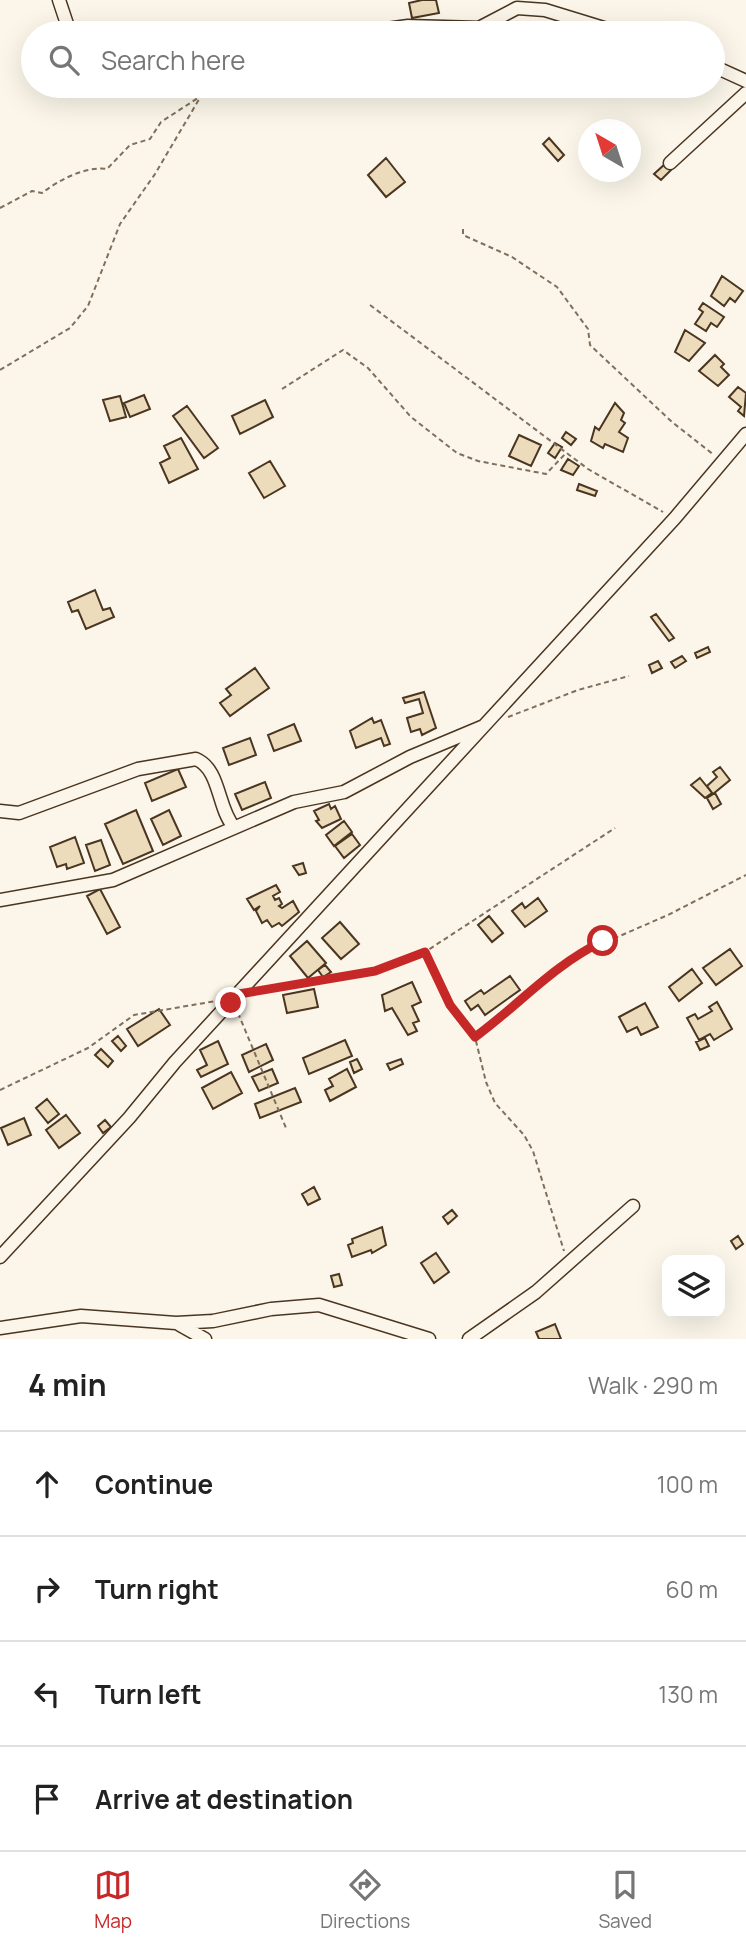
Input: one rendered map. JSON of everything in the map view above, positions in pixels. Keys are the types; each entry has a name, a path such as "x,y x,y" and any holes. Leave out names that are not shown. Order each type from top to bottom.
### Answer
{"street":[{"path":"59,0 67,21"},
{"path":"492,21 517,8 545,9 582,21"},
{"path":"725,71 746,81"},
{"path":"670,163 746,93"},
{"path":"0,1257 675,519 746,434"},
{"path":"0,900 113,880 295,802 344,792 410,757 488,725"},
{"path":"0,811 19,813 138,769 196,759 208,768 225,814 234,827"},
{"path":"469,1339 563,1269 633,1206"},
{"path":"0,1328 81,1315 176,1323 214,1321 271,1309 319,1305 429,1339"},
{"path":"176,1323 205,1339"}],"path":[{"path":"0,208 32,191 42,193 56,183 83,172 107,169 130,145 150,139 162,122 198,98"},
{"path":"0,370 70,328 88,306 120,224 155,174 200,98"},
{"path":"463,229 463,235 512,257 557,287 588,329 590,345 672,422 723,463"},
{"path":"370,305 588,469 675,519"},
{"path":"282,389 343,350 368,368 411,417 457,453 478,461 546,474 566,452"},
{"path":"488,725 578,690 629,677"},
{"path":"0,1090 88,1048 134,1016 209,1000 231,1003 375,971 425,952 615,828"},
{"path":"475,1037 512,1010 519,999 569,958 668,915 746,875"},
{"path":"425,952 450,1005 475,1037 489,1091 533,1151 565,1255 563,1269"},
{"path":"231,1003 239,1014 286,1128"}],"building":[{"path":"436,0 439,13 412,18 409,3"},
{"path":"549,138 564,155 558,161 543,144"},
{"path":"386,158 405,182 386,197 368,175"},
{"path":"665,164 671,170 661,180 654,174"},
{"path":"722,276 743,291 735,302 730,298 724,306 711,296"},
{"path":"703,303 724,317 717,327 711,323 706,331 695,324 703,312 699,309"},
{"path":"685,330 705,343 689,361 675,352"},
{"path":"715,355 724,364 721,367 729,375 718,386 699,371"},
{"path":"738,387 746,393 744,416 738,411 741,407 729,397"},
{"path":"144,395 150,409 130,417 124,403"},
{"path":"120,396 126,417 110,421 103,400"},
{"path":"265,400 273,417 240,434 232,416"},
{"path":"615,403 624,413 621,420 625,423 619,432 628,438 623,452 605,444 603,448 591,441 595,427 599,430"},
{"path":"187,406 218,448 204,458 173,416"},
{"path":"566,432 576,439 571,445 562,438"},
{"path":"519,435 541,445 531,466 509,456"},
{"path":"181,438 198,469 169,483 160,463 170,458 164,446"},
{"path":"555,443 562,447 555,458 548,453"},
{"path":"568,459 579,466 573,475 561,470"},
{"path":"270,461 285,486 264,498 249,473"},
{"path":"579,484 597,491 595,496 577,490"},
{"path":"95,590 103,610 110,608 114,617 86,629 78,610 72,612 68,602"},
{"path":"656,614 674,638 669,641 651,617"},
{"path":"708,647 710,652 697,658 695,653"},
{"path":"682,656 686,661 675,668 671,662"},
{"path":"658,661 662,668 652,673 649,665"},
{"path":"255,668 269,688 230,716 220,703 231,695 226,689"},
{"path":"424,692 436,728 422,735 420,729 411,732 407,718 423,713 419,699 405,703 403,698"},
{"path":"372,718 374,723 381,720 390,744 384,746 381,738 356,748 350,731"},
{"path":"294,724 301,741 274,751 268,735"},
{"path":"250,738 256,755 229,765 223,748"},
{"path":"720,767 730,780 713,794 707,786 717,777 713,772"},
{"path":"178,769 186,787 152,801 145,783"},
{"path":"700,778 712,793 705,798 691,785"},
{"path":"265,782 271,798 242,810 235,794"},
{"path":"715,793 721,804 713,809 707,798"},
{"path":"329,804 331,809 335,806 341,819 322,828 316,821 319,820 314,811"},
{"path":"136,810 153,851 123,864 105,824"},
{"path":"169,810 181,836 163,845 151,819"},
{"path":"344,821 352,832 334,846 326,835"},
{"path":"352,834 360,845 344,858 335,846"},
{"path":"75,837 84,863 67,869 66,864 57,867 50,847"},
{"path":"101,840 110,865 95,871 86,845"},
{"path":"303,863 306,873 299,875 293,866"},
{"path":"276,885 280,892 273,896 275,900 279,898 282,904 279,906 282,908 293,901 299,912 282,926 279,923 272,927 267,920 262,923 256,911 260,906 254,910 247,899"},
{"path":"100,889 120,927 107,934 87,896"},
{"path":"538,898 547,911 525,927 512,911 522,903 525,908"},
{"path":"489,916 503,933 492,942 478,925"},
{"path":"340,922 359,944 341,959 322,938"},
{"path":"307,941 326,963 308,978 290,956"},
{"path":"730,949 742,966 716,985 703,968"},
{"path":"325,965 331,972 323,977 318,970"},
{"path":"692,969 702,983 679,1001 669,987"},
{"path":"510,976 520,990 485,1015 478,1005 471,1010 465,1001 481,990 484,994"},
{"path":"412,982 421,1002 412,1006 419,1021 413,1023 417,1031 408,1035 392,1008 385,1011 382,995"},
{"path":"314,989 318,1007 287,1013 283,995"},
{"path":"717,1002 732,1029 714,1040 710,1034 699,1040 687,1018 695,1014 698,1019 712,1011 709,1007"},
{"path":"645,1003 658,1027 641,1035 637,1027 627,1032 619,1017"},
{"path":"159,1009 170,1025 138,1046 127,1029"},
{"path":"118,1036 126,1046 121,1051 112,1041"},
{"path":"705,1038 709,1046 700,1050 696,1042"},
{"path":"345,1040 352,1056 309,1074 303,1058"},
{"path":"218,1041 228,1064 201,1077 197,1070 207,1065 200,1050"},
{"path":"266,1044 273,1060 249,1072 242,1055"},
{"path":"101,1049 113,1061 108,1067 95,1055"},
{"path":"357,1059 362,1069 354,1073 350,1062"},
{"path":"401,1059 403,1064 390,1070 387,1064"},
{"path":"272,1069 278,1083 259,1091 252,1077"},
{"path":"347,1069 356,1087 330,1101 325,1090 333,1086 329,1079"},
{"path":"231,1072 242,1093 213,1109 202,1088"},
{"path":"295,1088 301,1102 260,1118 255,1104"},
{"path":"47,1099 59,1114 48,1123 36,1108"},
{"path":"66,1115 80,1133 59,1148 46,1130"},
{"path":"24,1118 31,1135 8,1145 1,1128"},
{"path":"105,1120 111,1127 103,1133 98,1126"},
{"path":"314,1187 320,1199 308,1205 302,1194"},
{"path":"452,1210 457,1216 448,1224 443,1217"},
{"path":"382,1227 386,1245 372,1253 371,1250 352,1257 348,1245 353,1243 352,1239"},
{"path":"738,1236 743,1244 736,1249 731,1241"},
{"path":"436,1253 449,1272 434,1283 421,1263"},
{"path":"339,1274 342,1285 334,1287 331,1276"},
{"path":"555,1324 561,1339 539,1339 536,1332"}],"route":[{"path":"231,1003 239,994 375,971 425,952 450,1005 475,1037 512,1010 519,999 562,967 569,958 603,941"}]}
